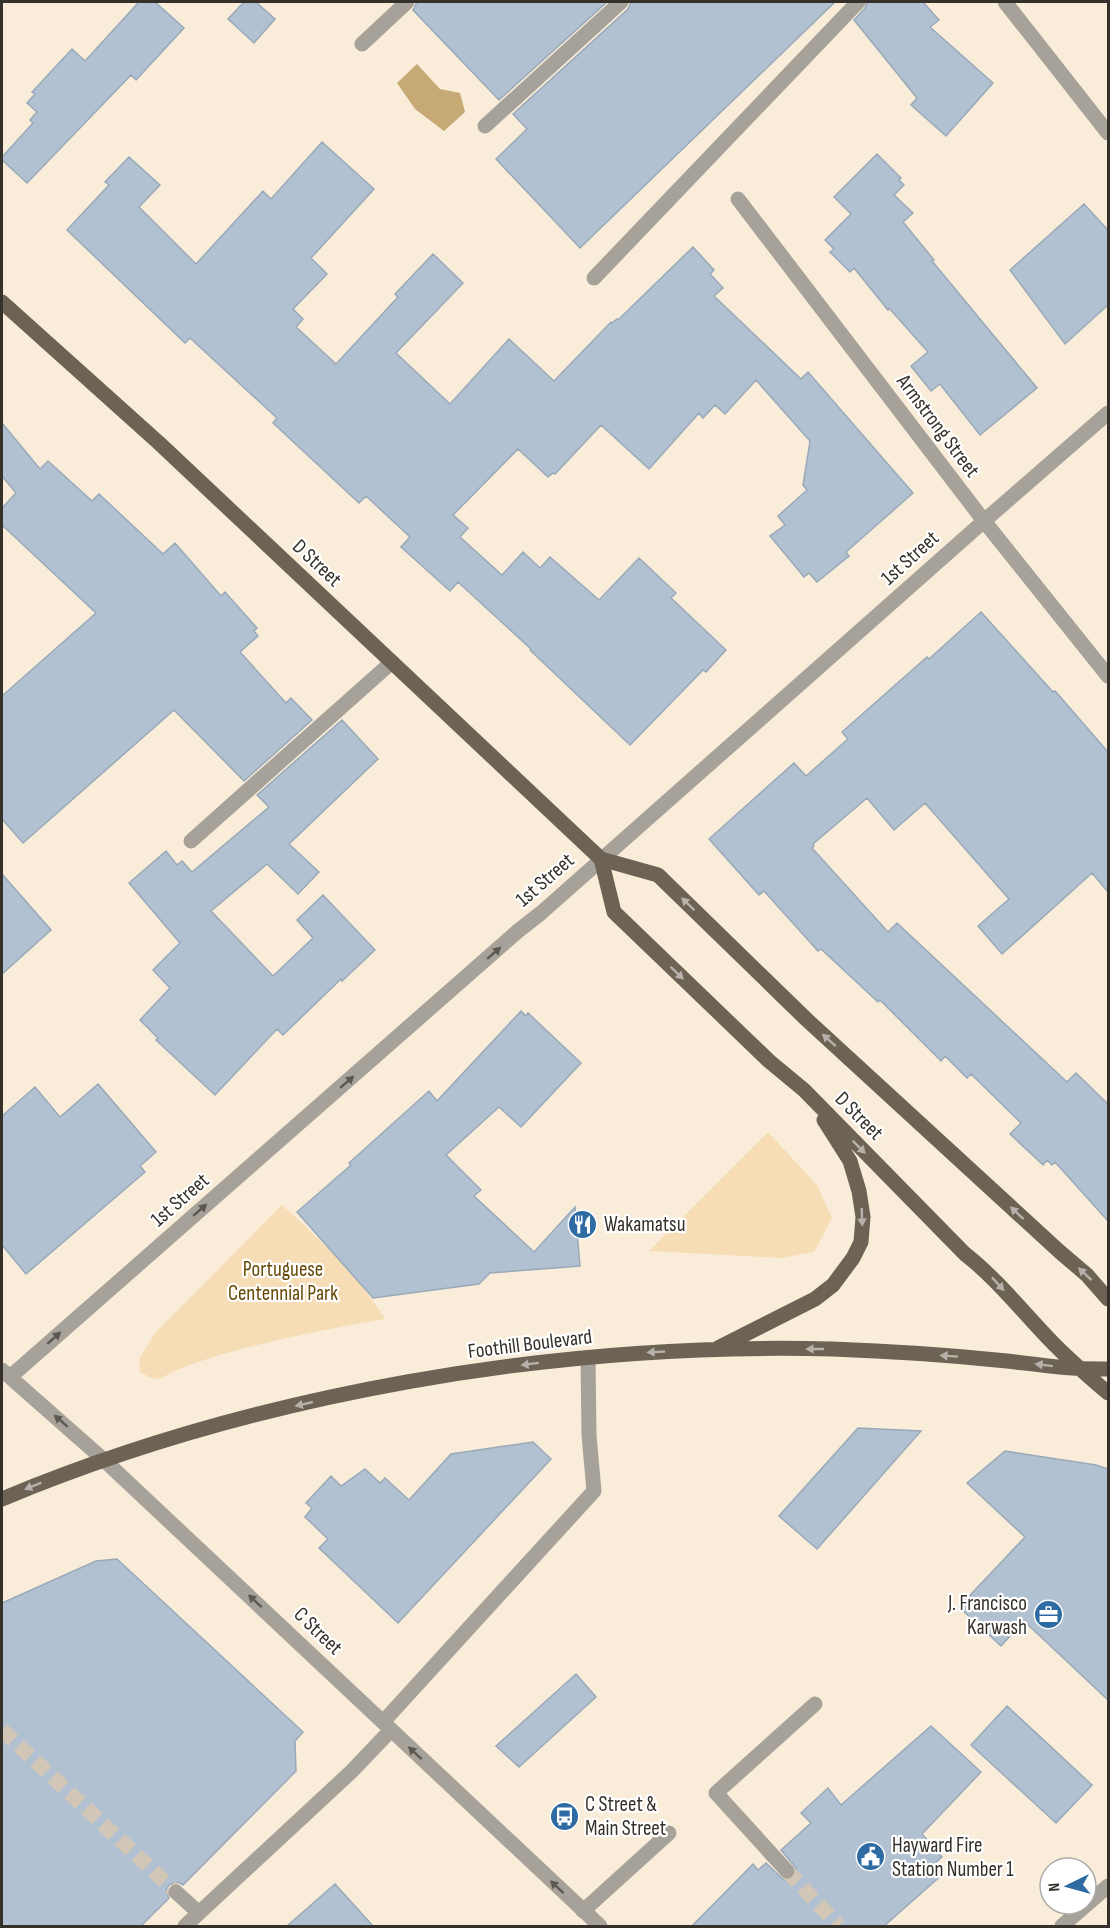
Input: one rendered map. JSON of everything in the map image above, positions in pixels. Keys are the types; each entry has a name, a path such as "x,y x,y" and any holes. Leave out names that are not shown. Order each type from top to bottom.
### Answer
{"main road":[{"name":"D Street","path":"2,302 159,443 601,859 658,875 806,1020 1087,1275 1108,1299"},
{"name":"D Street","path":"601,859 614,912 769,1061 804,1090 965,1254 985,1270 1080,1370 1108,1393"},
{"path":"714,1350 815,1299 833,1286 861,1242 863,1217 859,1191 850,1161 804,1090"},
{"name":"Foothill Boulevard","path":"2,1499 104,1460 199,1431 362,1391 464,1373 588,1358 714,1350 853,1350 956,1357 1080,1370 1108,1369"},
{"name":"Foothill Boulevard","path":"1080,1370 1108,1382"}],"street":[{"path":"362,44 408,2"},
{"path":"485,126 621,2"},
{"path":"594,278 858,2"},
{"path":"1005,2 1108,133"},
{"name":"Armstrong Street","path":"738,199 984,521 1108,676"},
{"name":"1st Street","path":"6,1374 601,859 1108,413"},
{"path":"191,841 392,662"},
{"path":"185,1926 352,1771 387,1726 594,1491 589,1436 588,1358"},
{"name":"C Street","path":"6,1374 104,1460 600,1926"},
{"path":"787,1870 716,1793 815,1704"},
{"path":"583,1911 669,1833"},
{"path":"1062,1926 1108,1886"},
{"path":"176,1892 199,1913"}],"green space":[{"path":"768,1132 817,1185 832,1218 814,1252 781,1258 649,1251"},
{"name":"Portuguese Centennial Park","path":"282,1205 338,1259 385,1319 245,1348 212,1357 159,1379 140,1372 139,1359 155,1333"}],"shaded area":[{"path":"417,64 440,89 460,93 465,112 444,131 415,109 397,83"}],"building":[{"path":"139,2 155,2 184,28 136,80 131,75 27,183 2,160 2,157 33,123 30,120 37,112 27,103 35,94 32,92 72,49 85,61"},
{"path":"244,2 256,2 275,19 254,43 228,19"},
{"path":"417,2 607,2 499,100 413,10"},
{"path":"631,2 835,2 580,248 496,159 527,129 513,114 628,9"},
{"path":"867,2 923,2 939,20 930,27 993,83 946,136 911,105 917,98 854,20 865,8"},
{"path":"322,142 374,189 311,258 327,274 293,309 303,319 296,327 336,364 398,297 395,294 433,254 463,283 396,353 450,404 509,339 554,381 611,322 618,320 693,247 714,270 710,274 723,288 714,296 801,379 808,372 913,493 846,552 849,556 817,582 809,573 804,577 770,536 785,525 778,516 807,490 803,485 810,441 756,380 725,414 715,405 703,418 699,413 649,469 601,425 555,474 548,477 518,449 453,515 468,528 460,537 502,575 523,552 540,568 550,557 599,600 639,558 676,593 671,598 726,650 706,672 703,670 630,745 458,582 450,591 401,547 410,537 366,496 359,503 273,423 277,418 190,338 185,343 67,230 109,185 105,182 129,157 160,185 139,207 196,264 263,191 271,199"},
{"path":"877,154 901,178 899,180 904,185 894,195 913,213 903,222 934,260 932,261 1037,388 980,435 940,384 931,391 911,366 928,352 889,308 888,310 854,268 850,272 830,252 834,249 825,240 851,214 834,197"},
{"path":"1084,204 1108,230 1108,305 1065,344 1010,270"},
{"path":"2,423 40,469 48,461 92,501 99,494 163,554 175,543 221,596 225,592 257,628 254,631 258,636 240,652 286,703 291,698 312,720 244,781 174,710 23,843 2,819 2,696 96,613 2,525 2,508 16,493 2,476"},
{"path":"981,612 1108,752 1108,892 1092,873 1002,954 978,926 1009,899 925,803 894,830 867,798 813,844 812,848 888,932 897,923 1067,1082 1076,1073 1108,1104 1108,1221 1055,1162 1052,1165 1047,1160 1043,1165 1010,1134 1021,1123 971,1074 967,1078 945,1056 941,1061 880,1000 878,1002 821,949 818,951 764,891 759,895 709,839 794,763 806,776 848,739 842,732"},
{"path":"342,720 378,759 289,844 319,872 298,894 267,864 211,911 273,976 313,938 297,920 323,895 375,950 283,1035 277,1029 215,1095 156,1040 158,1038 140,1020 170,988 153,970 180,943 129,883 166,851 177,865 182,861 192,872 269,807 257,795"},
{"path":"2,874 51,930 2,974"},
{"path":"521,1011 526,1016 528,1013 581,1063 521,1127 499,1107 446,1155 481,1190 474,1196 534,1252 575,1207 580,1266 490,1273 479,1284 373,1298 297,1212 351,1165 349,1163 429,1091 437,1101"},
{"path":"98,1084 156,1152 140,1166 145,1172 26,1274 2,1245 2,1116 35,1087 60,1117"},
{"path":"858,1428 921,1431 817,1549 779,1516"},
{"path":"533,1442 551,1459 398,1623 319,1548 328,1539 305,1517 312,1508 306,1503 331,1476 341,1486 365,1469 380,1483 385,1478 409,1500 451,1454"},
{"path":"1005,1451 1096,1465 1108,1469 1108,1700 1024,1621 1001,1646 959,1607 1025,1537 967,1483"},
{"path":"117,1559 303,1732 295,1741 296,1771 183,1885 178,1882 169,1885 166,1890 169,1898 141,1926 2,1926 2,1603 96,1561"},
{"path":"576,1674 596,1697 519,1767 496,1746"},
{"path":"1007,1706 1092,1785 1056,1823 971,1745"},
{"name":"Hayward Fire Station Number 1","path":"931,1726 981,1772 922,1834 942,1857 934,1864 943,1874 884,1926 692,1926 753,1864 758,1870 766,1863 784,1880 793,1879 796,1868 781,1850 811,1823 801,1813 828,1788 841,1805"},
{"path":"335,1884 373,1926 287,1926"}],"tunnel":[{"path":"2,1730 176,1892"},
{"path":"787,1871 839,1926"}],"place":[{"name":"Wakamatsu","path":"583,1224"},
{"name":"J. Francisco Karwash","path":"1048,1615"},
{"name":"C Street & Main Street","path":"564,1816"},
{"name":"Hayward Fire Station Number 1","path":"871,1857"}]}
